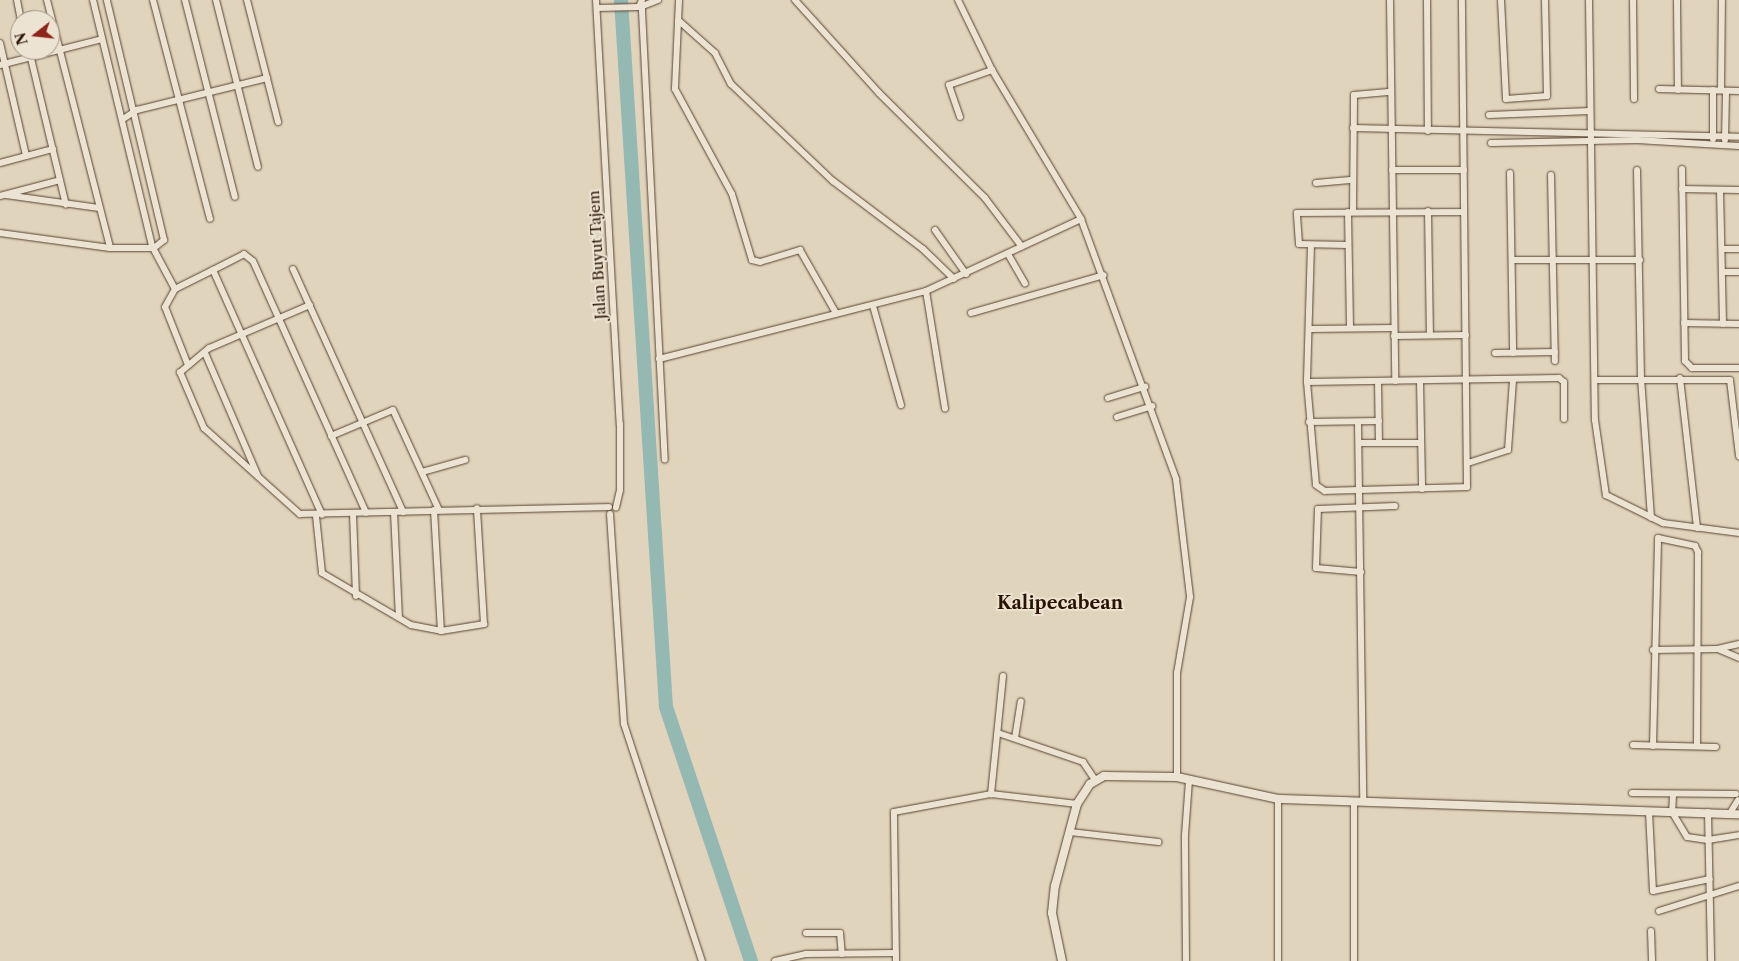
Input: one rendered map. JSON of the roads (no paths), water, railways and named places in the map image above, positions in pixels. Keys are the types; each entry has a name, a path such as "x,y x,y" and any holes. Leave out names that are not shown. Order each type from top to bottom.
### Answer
{"street":[{"path":"93,0 154,248 159,254 175,289"},
{"path":"0,233 110,248 154,248 164,240 164,230 137,110 107,0"},
{"path":"153,0 210,220"},
{"path":"185,0 236,197"},
{"path":"216,0 258,167"},
{"path":"247,0 278,122"},
{"name":"Jalan Buyut Tajem","path":"596,0 600,8 620,424 620,490 612,509 624,724 702,961"},
{"path":"600,8 641,4 658,0"},
{"path":"679,0 675,89 732,194 752,260 760,262 800,250 836,313"},
{"path":"795,0 879,93 985,198 1022,247"},
{"path":"958,0 992,70 1081,219 1104,275 1152,406 1181,502 1190,597 1177,673 1177,777"},
{"path":"1390,0 1395,381"},
{"path":"1427,0 1428,131"},
{"path":"1311,245 1307,382 1316,485 1325,491 1360,492 1467,487 1462,0"},
{"path":"1501,0 1503,97 1546,98 1545,0"},
{"path":"1589,0 1596,380 1595,420 1606,495 1651,518 1697,528 1739,533"},
{"path":"1633,0 1634,99"},
{"path":"1677,0 1678,90"},
{"path":"1722,0 1725,146"},
{"path":"641,4 665,459"},
{"path":"678,20 715,53 731,84 833,181 923,249 954,279"},
{"path":"102,39 60,50 110,248"},
{"path":"0,43 3,64 26,156"},
{"path":"3,64 21,60"},
{"path":"30,60 66,205"},
{"path":"960,117 949,85 992,70"},
{"path":"123,119 137,110 266,78"},
{"path":"1660,89 1739,91"},
{"path":"1713,90 1714,146"},
{"path":"1350,328 1348,245 1353,180 1354,95 1391,92"},
{"path":"1489,115 1590,110"},
{"path":"1353,128 1391,132 1463,129 1739,137"},
{"path":"1491,143 1592,142 1739,146"},
{"path":"0,163 52,149"},
{"path":"1682,169 1684,323 1688,366 1739,368"},
{"path":"1392,170 1464,170"},
{"path":"1637,170 1641,378 1651,518"},
{"path":"1510,173 1513,353"},
{"path":"1551,175 1555,361"},
{"path":"3,195 60,180"},
{"path":"1316,183 1353,180"},
{"path":"1682,188 1739,190"},
{"path":"1720,190 1722,324"},
{"path":"3,195 99,208"},
{"path":"1348,245 1311,245 1297,242 1297,213 1428,210 1464,212"},
{"path":"1428,210 1430,335"},
{"path":"659,358 836,313 873,306 926,290 966,274 1081,219"},
{"path":"935,230 966,274"},
{"path":"1722,249 1739,249"},
{"path":"188,366 165,307 175,289 244,254 250,256 366,513"},
{"path":"1008,254 1025,284"},
{"path":"1512,260 1640,260"},
{"path":"293,269 403,512"},
{"path":"213,270 319,516 320,570 356,596 428,630 484,624 477,508"},
{"path":"1722,272 1739,272"},
{"path":"971,313 1104,275"},
{"path":"926,290 945,408"},
{"path":"310,305 204,353 180,372 204,428 300,514 319,516 477,508 612,509"},
{"path":"873,306 901,404"},
{"path":"1684,323 1739,324"},
{"path":"1310,329 1394,328"},
{"path":"1394,336 1466,335"},
{"path":"1494,353 1555,352"},
{"path":"204,353 260,479"},
{"path":"1307,382 1561,378 1564,419"},
{"path":"1596,380 1641,378 1730,380 1739,456"},
{"path":"1680,378 1697,528"},
{"path":"1420,380 1422,489"},
{"path":"1468,463 1508,450 1513,380"},
{"path":"1378,381 1379,443"},
{"path":"1108,398 1145,387"},
{"path":"1117,417 1152,406"},
{"path":"330,436 393,410 422,472 437,510 441,630"},
{"path":"1309,422 1378,422"},
{"path":"1358,422 1361,506 1363,802"},
{"path":"1359,443 1421,443"},
{"path":"422,472 465,460"},
{"path":"1361,572 1319,568 1314,563 1318,509 1395,506"},
{"path":"394,512 399,617"},
{"path":"353,514 356,596"},
{"path":"1653,746 1658,538 1697,548 1697,746"},
{"path":"1654,650 1718,649 1739,644"},
{"path":"1718,649 1739,658"},
{"path":"991,794 1003,676"},
{"path":"1015,738 1021,701"},
{"path":"998,733 1015,738 1050,755 1083,762 1095,780"},
{"path":"1633,745 1716,747"},
{"path":"1062,961 1052,906 1077,804 1095,780 1110,775 1177,777 1278,799 1739,814"},
{"path":"1186,961 1185,835 1190,781"},
{"path":"1730,813 1738,798 1739,786"},
{"path":"1632,793 1738,798"},
{"path":"896,961 894,812 991,794 1077,804"},
{"path":"1673,796 1672,812 1684,835 1708,840 1739,835"},
{"path":"1278,799 1278,961"},
{"path":"1354,801 1354,961"},
{"path":"1649,812 1653,891 1710,881"},
{"path":"1708,812 1711,961"},
{"path":"1070,832 1158,842"},
{"path":"1658,911 1739,886"},
{"path":"1651,931 1652,961"},
{"path":"806,933 840,933 842,954"},
{"path":"775,961 842,954 896,953"}],"waterway":[{"path":"621,0 666,707 751,961"}],"district":[{"name":"Kalipecabean","path":"1060,603"}]}
